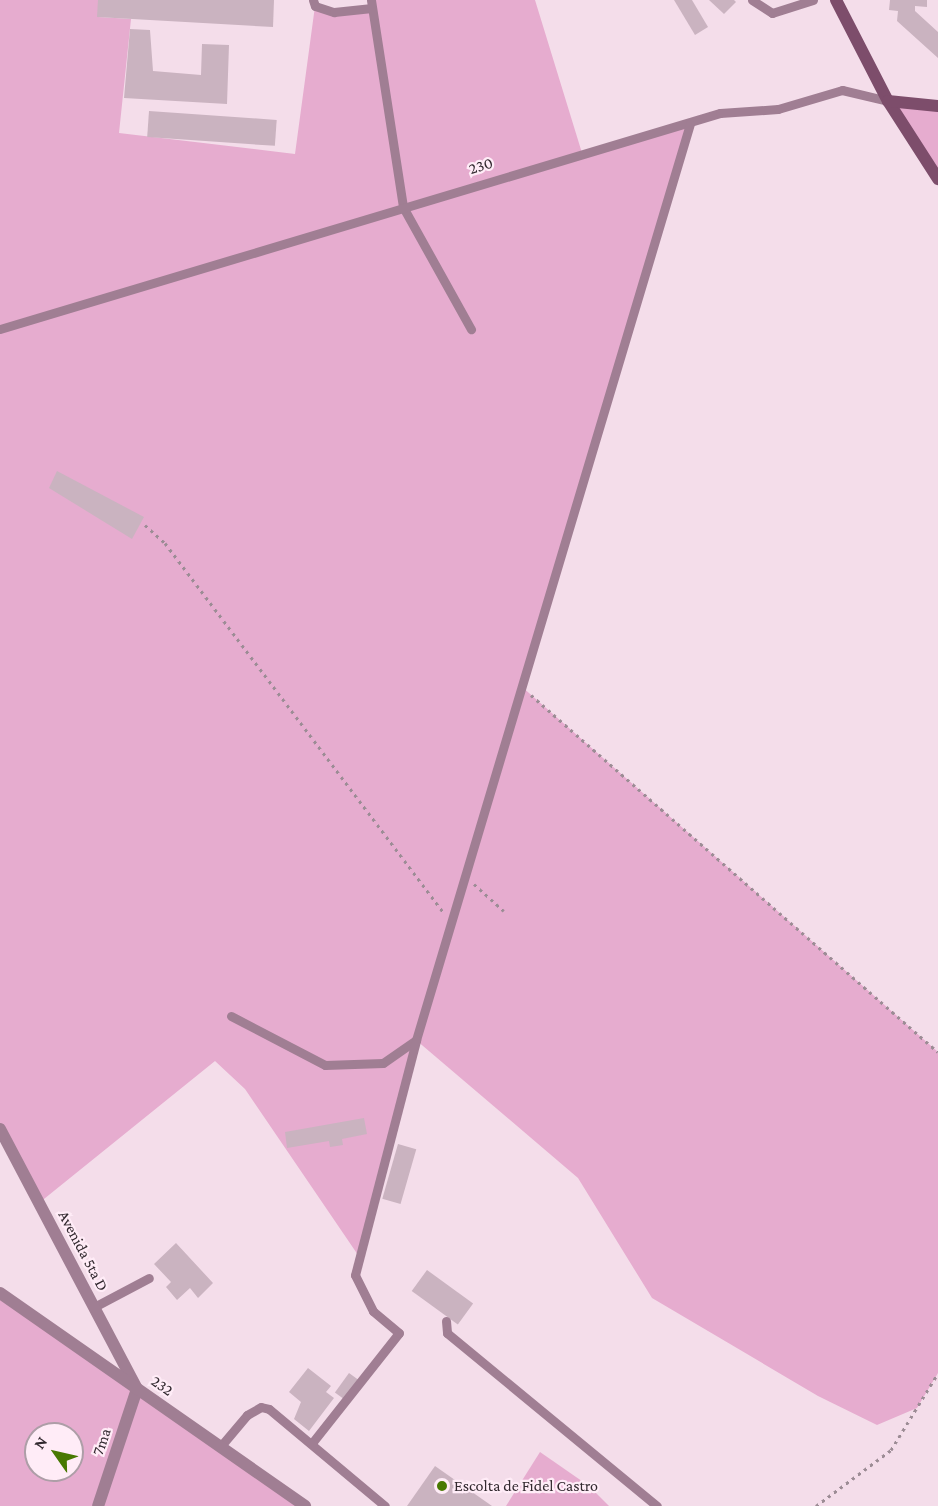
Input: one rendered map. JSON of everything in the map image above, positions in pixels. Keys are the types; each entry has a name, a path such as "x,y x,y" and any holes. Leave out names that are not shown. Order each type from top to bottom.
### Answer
{"main road":[{"path":"836,0 888,101 938,179"},
{"path":"888,101 938,106"}],"street":[{"name":"Avenida 5ta D","path":"0,1129 137,1389"},
{"name":"232","path":"0,1293 305,1506"},
{"name":"7ma","path":"98,1506 137,1389"}],"lane":[{"path":"313,0 315,6 334,12 372,4 403,207 471,329"},
{"path":"752,0 772,13 813,0"},
{"name":"230","path":"0,329 403,207 690,124 720,112 818,100 842,90 888,101"},
{"path":"312,1443 399,1333 372,1311 355,1275 416,1040 450,921 690,124"},
{"path":"231,1016 325,1065 382,1063 416,1040"},
{"path":"94,1307 149,1278"},
{"path":"446,1321 447,1333 657,1506"},
{"path":"220,1447 261,1407 312,1443 385,1506"}],"path":[{"path":"144,525 165,543 450,921"},
{"path":"520,686 938,1052"},
{"path":"464,874 504,911"},
{"path":"816,1506 891,1450 938,1373"}],"shaded area":[{"path":"0,0 98,0 98,17 131,19 119,133 295,154 315,6 334,12 372,8 371,0 535,0 582,153 690,124 521,686 938,1052 938,1373 917,1408 877,1425 818,1396 652,1298 578,1178 416,1040 358,1255 245,1089 215,1061 39,1203 0,1129"},
{"path":"888,101 938,106 938,179"},
{"path":"0,1293 305,1506 0,1506"},
{"path":"540,1452 589,1486 609,1506 506,1506"}],"building":[{"path":"98,0 274,0 273,27 97,17"},
{"path":"674,0 692,0 708,27 695,35"},
{"path":"709,0 734,0 736,2 724,14"},
{"path":"890,0 927,0 927,7 915,6 915,11 938,32 938,58 897,21 898,11 889,10"},
{"path":"130,29 150,30 153,71 201,75 202,44 229,45 227,104 124,98"},
{"path":"149,111 277,120 275,146 147,137"},
{"path":"57,471 144,517 132,539 49,488"},
{"path":"364,1118 367,1134 342,1139 343,1145 330,1147 329,1141 287,1148 285,1132"},
{"path":"398,1144 416,1149 401,1204 382,1199"},
{"path":"176,1243 213,1283 198,1298 190,1288 177,1300 166,1287 171,1282 154,1264"},
{"path":"427,1270 473,1304 458,1325 412,1291"},
{"path":"308,1368 331,1386 326,1392 334,1398 309,1431 294,1419 301,1402 289,1392"},
{"path":"349,1373 360,1381 346,1401 335,1392"},
{"name":"Escolta de Fidel Castro","path":"435,1466 492,1506 407,1506"}],"place":[{"name":"Escolta de Fidel Castro","path":"442,1486"}]}
